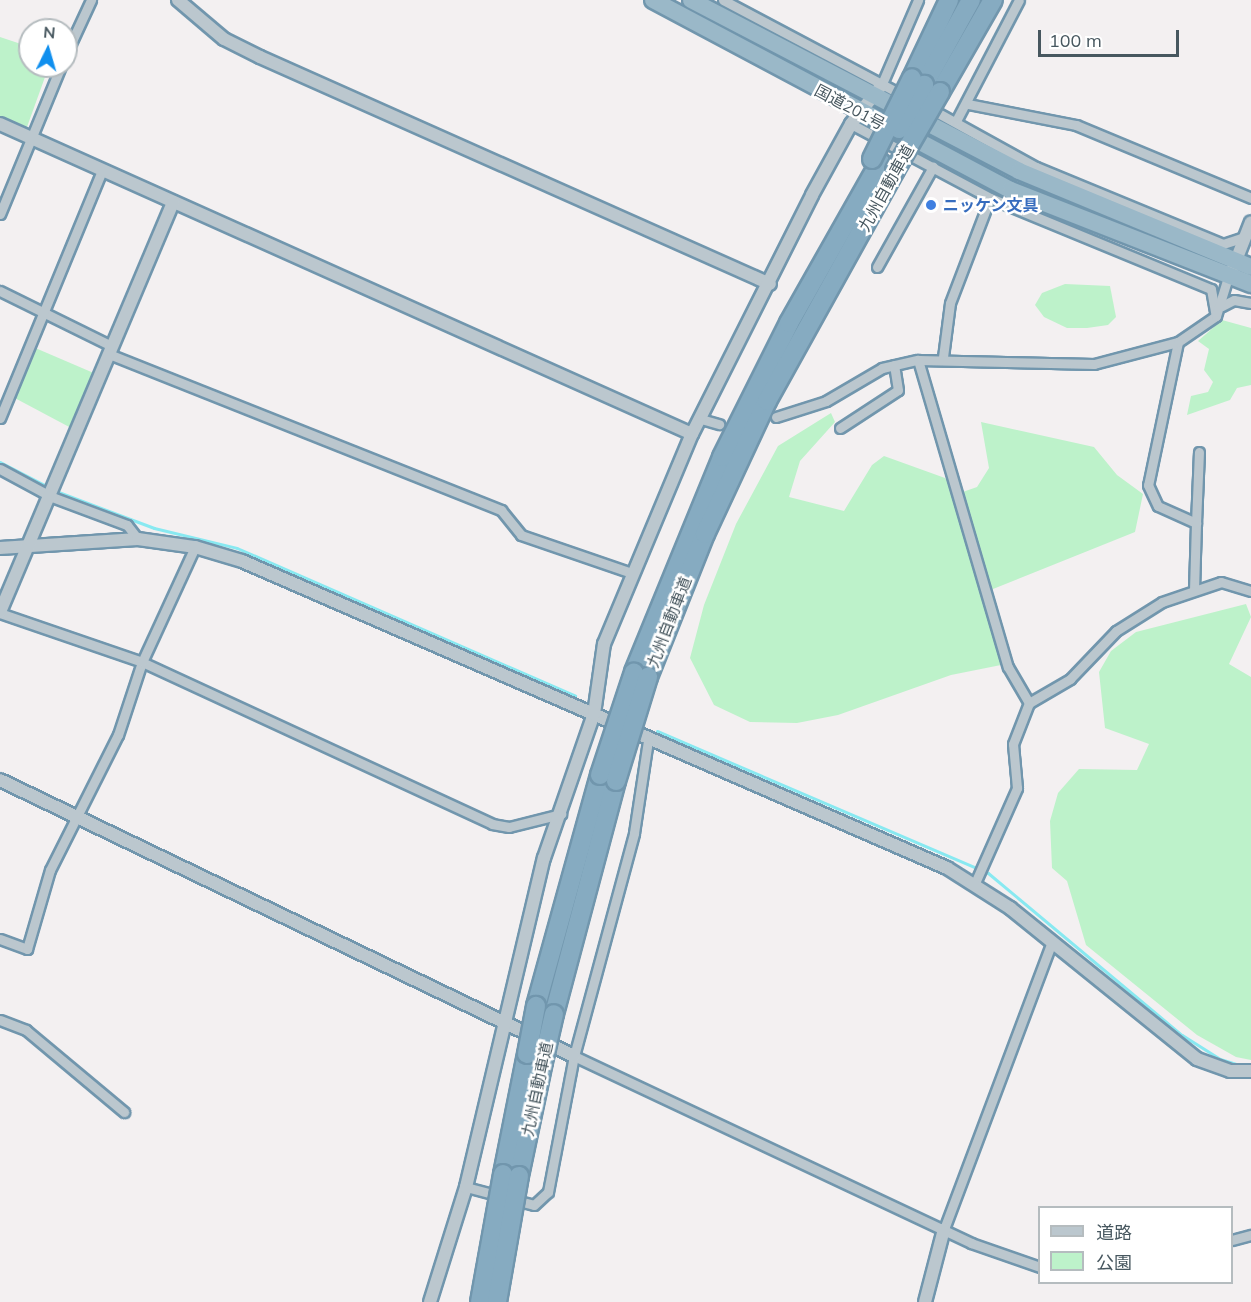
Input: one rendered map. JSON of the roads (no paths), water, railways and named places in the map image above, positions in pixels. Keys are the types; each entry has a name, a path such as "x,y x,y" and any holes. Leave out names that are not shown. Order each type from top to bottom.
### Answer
{"highway":[{"name":"国道201号","path":"653,0 856,118 1011,190 1239,269"},
{"name":"国道201号","path":"691,0 877,90 1019,171 1239,269 1251,284"},
{"path":"883,163 926,85 948,0"},
{"name":"九州自動車道","path":"480,1302 511,1175 535,1058 536,1006 641,674 722,457 823,260 883,163 971,0"},
{"name":"九州自動車道","path":"926,85 993,0"},
{"name":"九州自動車道","path":"641,674 767,401 883,163"},
{"name":"九州自動車道","path":"535,1058 554,1014 608,778"},
{"name":"九州自動車道","path":"497,1302 511,1175"}],"street":[{"path":"78,28 91,0"},
{"path":"178,0 224,39 251,52 770,284"},
{"path":"723,0 877,90 956,121 1036,167 1223,244 1245,237"},
{"path":"430,1302 466,1187 502,1025 561,814 594,714 604,644 632,573 693,434 856,118 877,90 918,0"},
{"path":"956,121 968,104 1019,0"},
{"path":"0,214 56,78"},
{"path":"968,104 1076,125 1251,198"},
{"path":"856,118 933,167 990,198 1211,289 1216,316"},
{"path":"0,124 693,434"},
{"path":"877,267 933,167"},
{"path":"0,418 102,170"},
{"path":"943,357 950,303 990,198"},
{"path":"173,202 52,497 0,612 142,662 492,824 509,827 561,814"},
{"path":"777,417 826,401 894,365 918,360 943,357 1094,364 1178,342 1216,316 1239,269 1245,237 1251,222"},
{"path":"0,291 43,309 111,350 501,510 521,535 632,573"},
{"path":"1222,306 1234,300 1251,303"},
{"path":"1178,342 1148,485 1158,506 1196,523"},
{"path":"918,360 1008,667 1029,703"},
{"path":"840,428 898,390 894,365"},
{"path":"701,419 719,424"},
{"path":"1194,590 1199,452"},
{"path":"0,469 52,497 127,525 138,538"},
{"path":"0,548 138,538 195,547 242,561 975,883 1197,1059 1251,1071"},
{"path":"0,939 27,949 50,870 118,735 142,662 195,547"},
{"path":"975,883 1017,788 1013,744 1029,703 1070,679 1116,631 1194,590 1221,582 1251,591"},
{"path":"466,1187 534,1205 548,1192 574,1056 634,833 648,740"},
{"path":"0,780 502,1025 574,1056 944,1229 1038,1266"},
{"path":"925,1302 944,1229 1052,942"},
{"path":"0,1020 27,1030 124,1112"},
{"path":"1233,1240 1251,1235"}],"waterway":[{"path":"0,462 48,487"},
{"path":"53,490 154,528 237,548 575,696"},
{"path":"657,731 988,873 1182,1035 1220,1059 1250,1068"}],"place":[{"name":"ニッケン文具","path":"931,205"}]}
